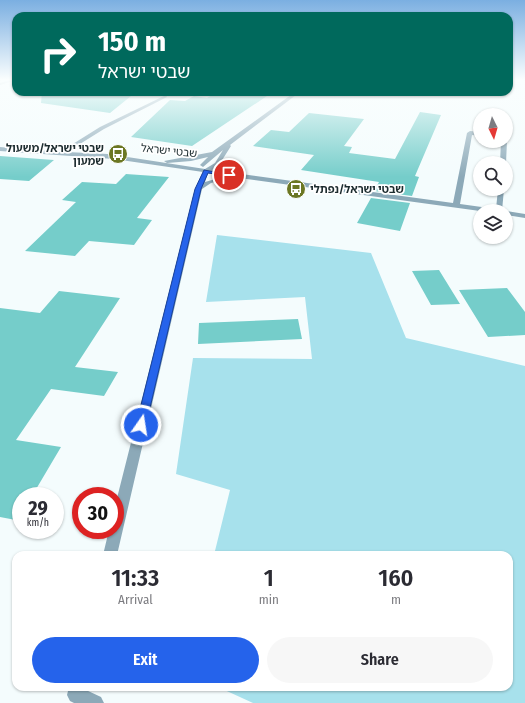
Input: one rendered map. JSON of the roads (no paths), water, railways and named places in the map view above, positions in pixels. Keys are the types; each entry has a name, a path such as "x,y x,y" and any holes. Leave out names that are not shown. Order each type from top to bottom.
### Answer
{"street":[{"path":"62,153 102,128 134,112"},
{"path":"167,161 201,157 215,153 271,112"},
{"path":"456,205 470,133 473,133"},
{"path":"208,168 230,142"},
{"name":"שבטי ישראל","path":"0,149 167,161 473,208"},
{"path":"111,551 198,189 215,153"},
{"name":"שבטי ישראל","path":"108,156 208,168 238,176 299,182"},
{"path":"198,189 204,184 216,180 238,176"},
{"path":"513,214 525,216"},
{"path":"77,691 76,694 95,703"}],"place":[{"name":"שבטי ישראל/משעול שמעון","path":"118,154"},
{"name":"שבטי ישראל/נפתלי","path":"296,189"}]}
